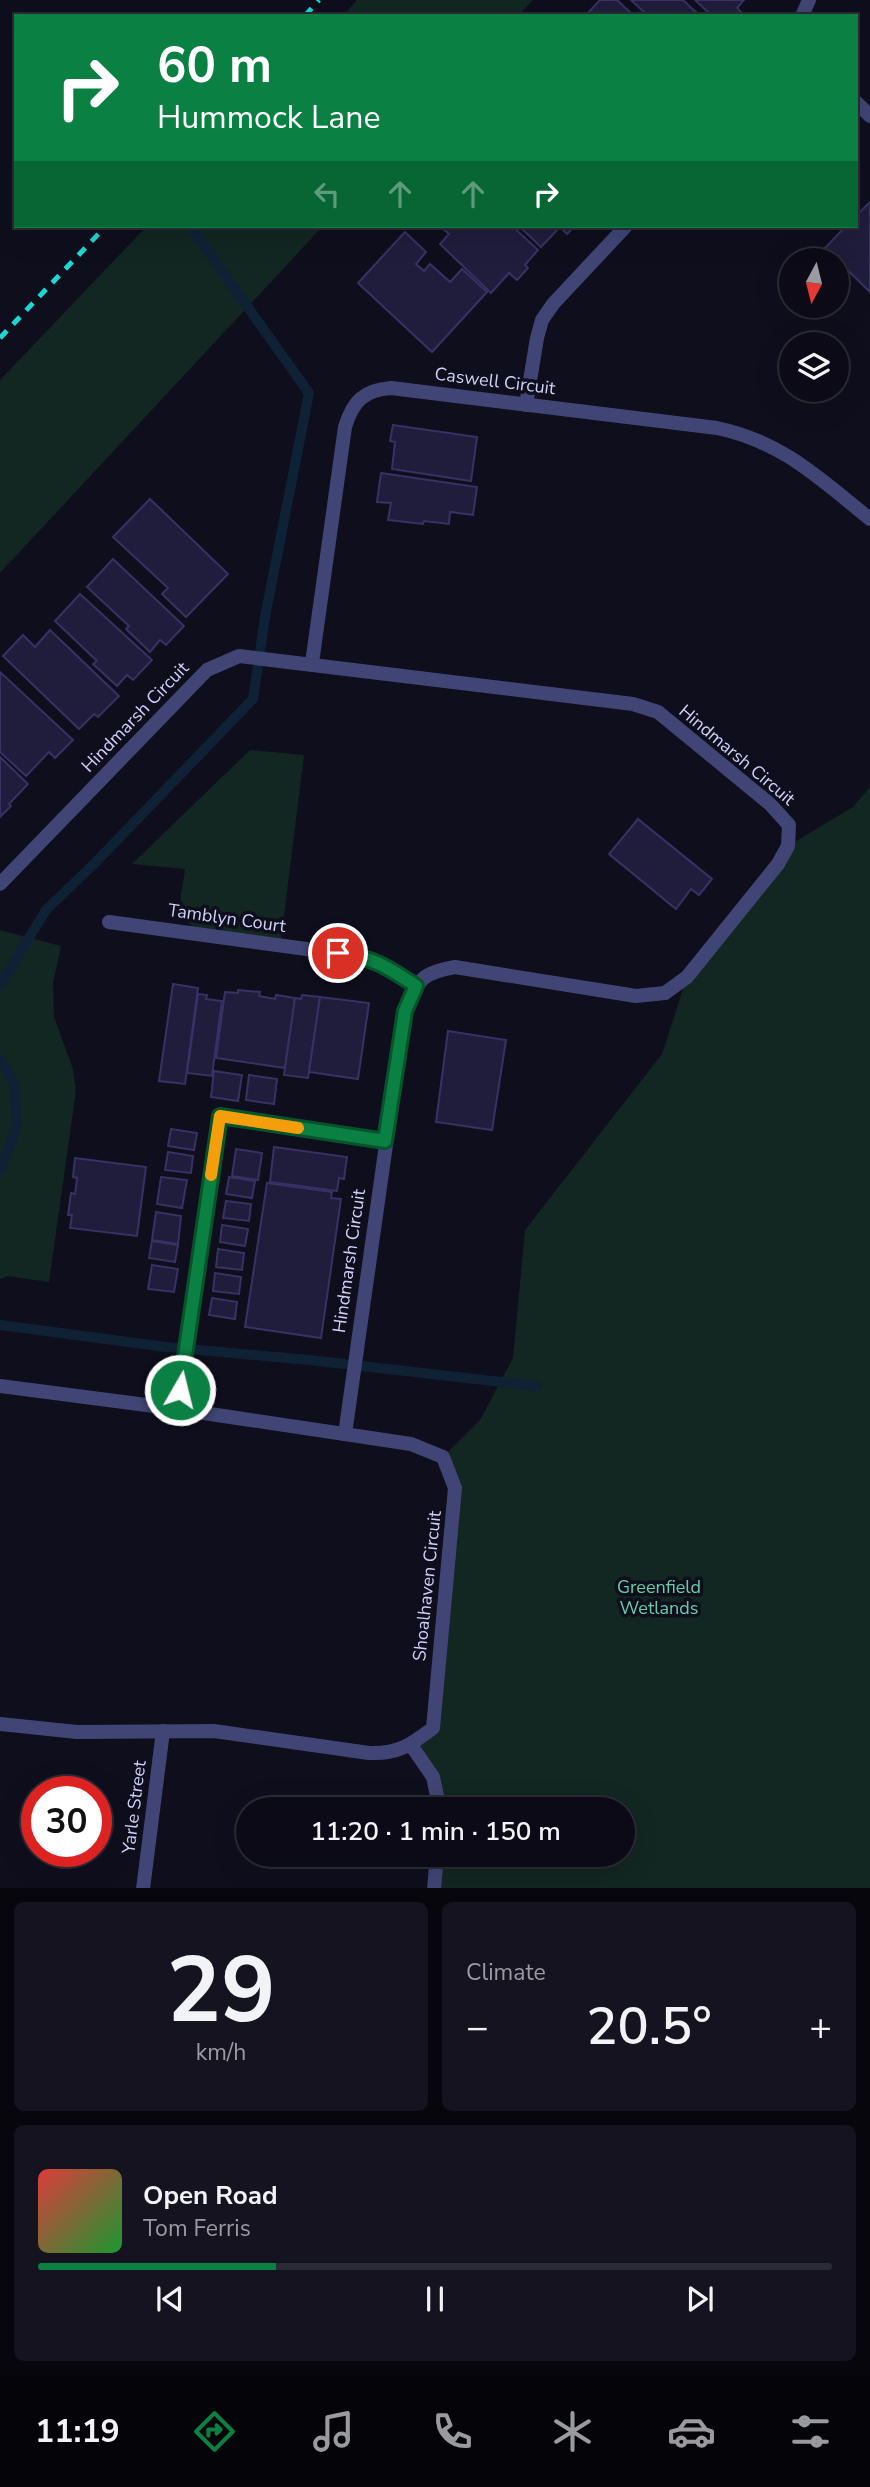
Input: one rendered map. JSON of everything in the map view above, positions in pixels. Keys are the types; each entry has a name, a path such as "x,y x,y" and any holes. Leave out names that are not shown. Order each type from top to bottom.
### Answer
{"street":[{"path":"526,405 534,351 542,320 553,304 624,228"},
{"name":"Caswell Circuit","path":"312,663 345,427 351,410 359,400 377,389 391,388 740,433 779,449 801,463 870,519"},
{"name":"Hindmarsh Circuit","path":"0,884 207,670 239,656 633,705 658,712 770,804 789,825 788,846 778,864 687,977 665,993 636,996 455,967 432,971 416,986 405,1011 345,1434"},
{"name":"Tamblyn Court","path":"109,922 365,957 394,971 416,986"},
{"path":"177,1409 220,1116 385,1141"},
{"name":"Shoalhaven Circuit","path":"0,1386 411,1444 443,1457 455,1488 433,1728 411,1745"},
{"path":"0,1724 77,1732 214,1731 369,1754 387,1754 411,1745 433,1777 437,1797"},
{"name":"Yarle Street","path":"143,1888 163,1731"},
{"path":"434,1888 436,1867"}],"green space":[{"path":"357,0 533,0 520,14 345,14"},
{"path":"145,228 321,228 0,573 0,380"},
{"path":"250,750 304,755 281,940 196,929 184,916 182,909 185,869 132,864"},
{"name":"Greenfield Wetlands","path":"870,787 870,1888 434,1888 436,1867 635,1867 635,1797 435,1797 411,1745 433,1727 454,1519 443,1457 480,1420 513,1358 525,1230 662,1054 687,977 788,846 853,807"},
{"path":"0,930 61,946 53,983 54,1017 73,1069 76,1091 49,1282 7,1276 0,1279"}],"building":[{"path":"600,0 617,0 632,14 587,14"},
{"path":"631,0 683,0 698,14 646,14"},
{"path":"695,0 744,0 737,8 743,14 710,14"},
{"path":"870,202 870,292 849,271 849,248 825,248 844,228 858,228 858,214"},
{"path":"442,228 514,228 538,250 525,265 528,268 517,280 509,273 491,293 440,244 449,234"},
{"path":"521,228 559,228 541,247"},
{"path":"561,228 573,228 567,234"},
{"path":"405,232 426,252 416,264 424,271 430,264 450,282 462,269 487,292 432,352 358,283"},
{"path":"393,425 477,437 471,481 392,469 395,442 390,441"},
{"path":"381,473 477,487 473,515 450,512 449,524 388,520 391,503 377,502"},
{"path":"150,499 228,574 186,617 162,594 168,588 113,537"},
{"path":"113,559 184,626 166,645 160,640 150,652 126,629 129,626 87,587"},
{"path":"80,594 152,660 133,680 127,675 117,686 93,664 97,661 55,621"},
{"path":"50,630 119,696 98,717 94,714 79,729 3,656 23,635 35,647"},
{"path":"0,672 73,740 55,758 49,752 26,776 0,752"},
{"path":"0,757 28,784 0,817"},
{"path":"638,819 712,879 699,895 691,889 676,909 609,854"},
{"path":"173,984 198,988 185,1084 159,1081"},
{"path":"238,990 260,992 259,996 275,999 276,995 295,998 285,1068 216,1058 225,992 238,993"},
{"path":"198,994 207,995 206,999 222,1001 212,1076 187,1073"},
{"path":"302,995 320,997 308,1078 284,1075 295,998 301,999"},
{"path":"320,997 369,1003 358,1079 309,1072"},
{"path":"448,1031 506,1040 492,1130 436,1122"},
{"path":"214,1071 242,1075 238,1101 211,1097"},
{"path":"249,1075 277,1079 274,1104 246,1100"},
{"path":"171,1129 197,1133 194,1150 168,1146"},
{"path":"274,1147 347,1157 344,1179 339,1178 337,1191 270,1182"},
{"path":"236,1149 262,1153 258,1180 232,1176"},
{"path":"168,1152 193,1156 191,1173 165,1170"},
{"path":"75,1158 146,1167 137,1236 70,1228 72,1215 68,1215 71,1193 75,1194 77,1178 73,1177"},
{"path":"161,1177 187,1180 182,1208 157,1204"},
{"path":"229,1177 255,1181 252,1198 226,1194"},
{"path":"267,1183 332,1192 331,1198 341,1199 321,1338 245,1327"},
{"path":"226,1201 251,1204 249,1221 223,1218"},
{"path":"156,1212 181,1216 178,1244 152,1240"},
{"path":"222,1225 248,1229 245,1246 220,1242"},
{"path":"152,1241 178,1245 175,1262 149,1258"},
{"path":"218,1249 244,1253 242,1270 216,1267"},
{"path":"152,1265 178,1269 174,1292 148,1289"},
{"path":"215,1273 241,1277 239,1294 213,1291"},
{"path":"212,1298 237,1302 235,1319 209,1315"}],"waterway":[{"path":"0,985 46,910 253,699 265,617 309,393 191,228"},
{"path":"0,1059 14,1083 17,1126 0,1170"},
{"path":"0,1325 166,1347 537,1386"}],"railway":[{"path":"307,14 319,0"},
{"path":"0,338 104,228"}],"slow traffic":[{"path":"211,1175 220,1116 298,1128"}],"route":[{"path":"180,1390 220,1116 385,1141 405,1011 416,986 380,963 365,957 338,953"}]}
